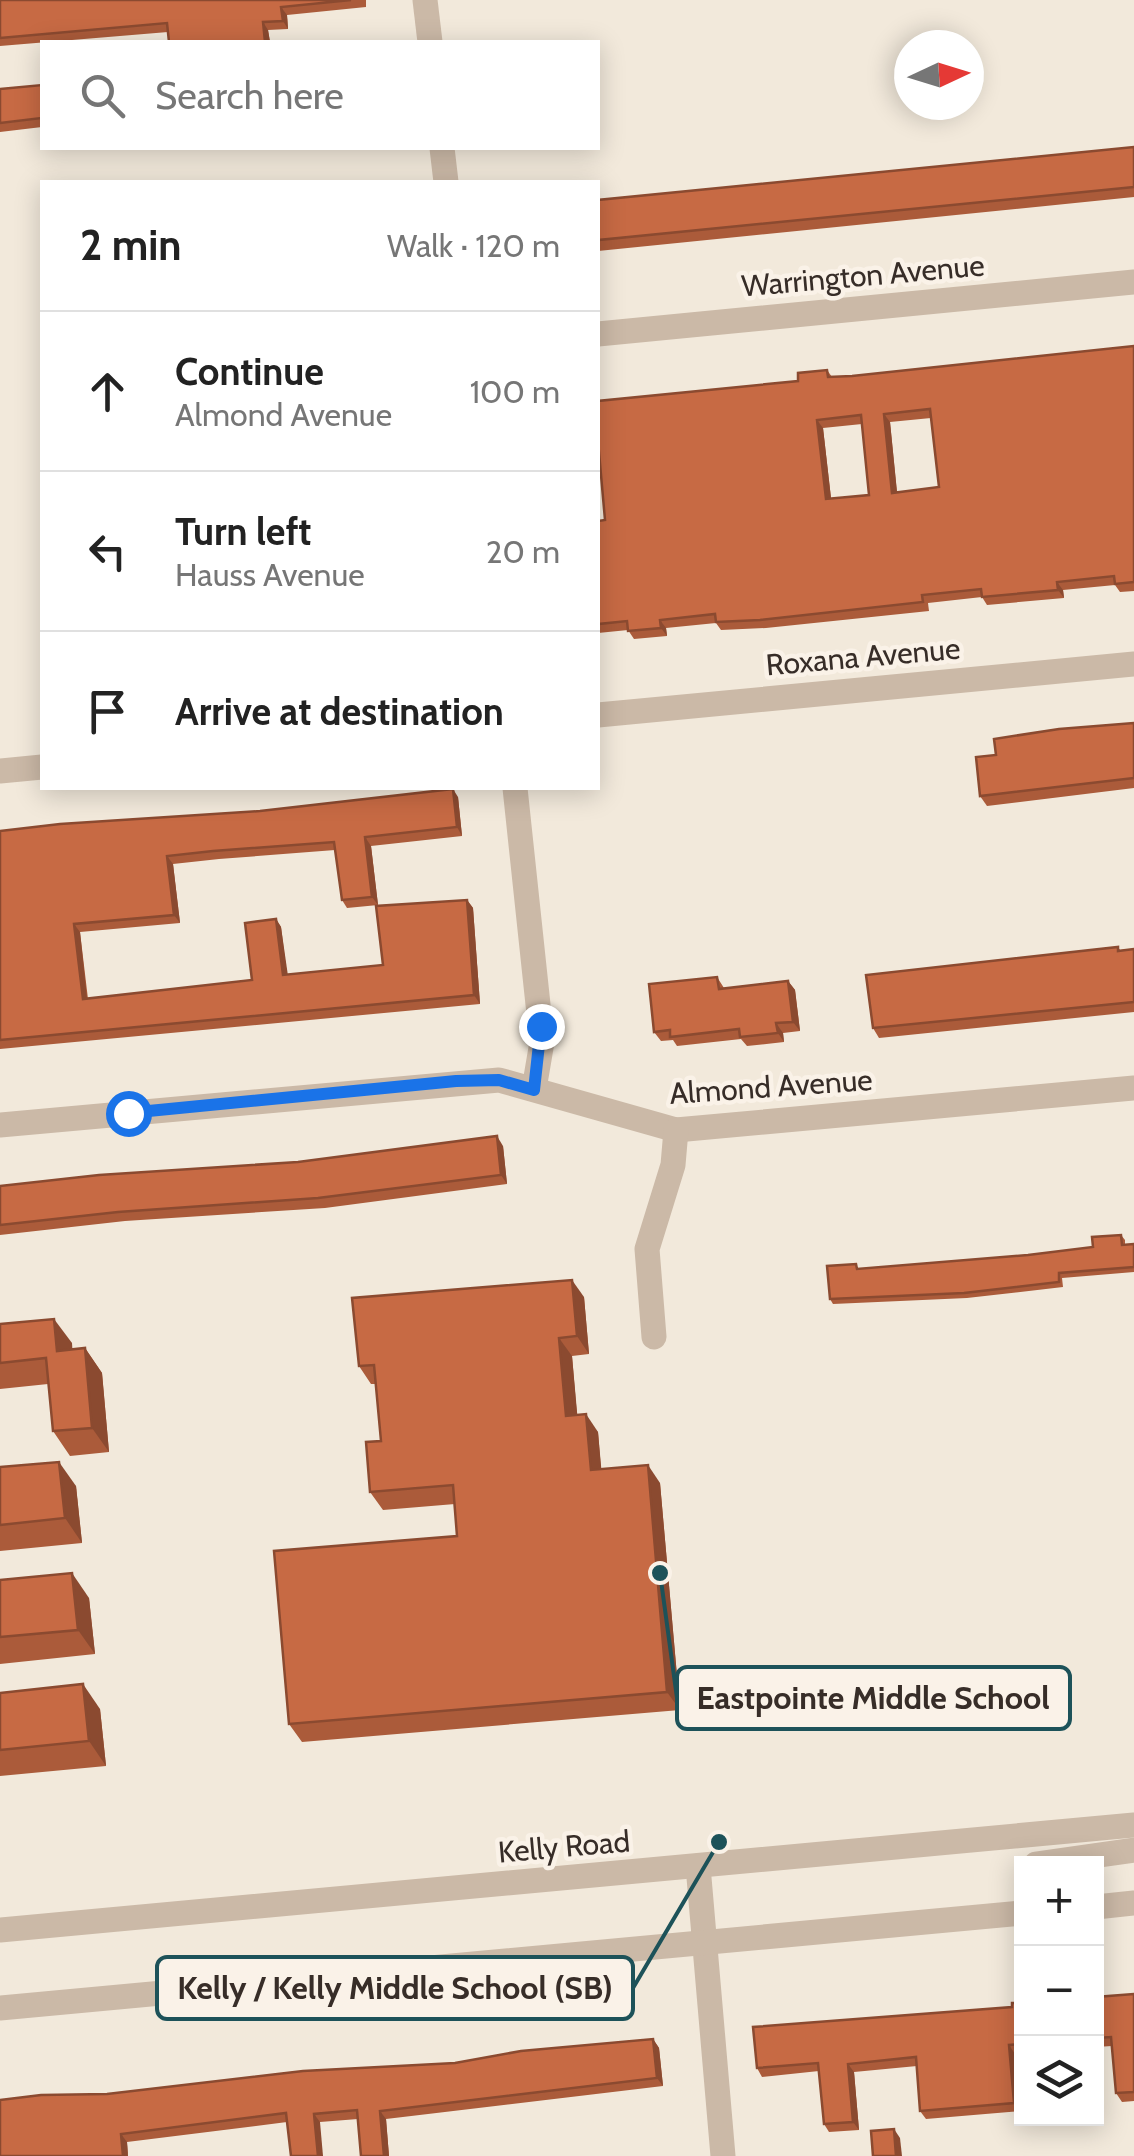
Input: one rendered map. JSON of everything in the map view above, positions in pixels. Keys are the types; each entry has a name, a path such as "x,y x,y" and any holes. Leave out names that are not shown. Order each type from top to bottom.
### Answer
{"street":[{"path":"425,0 430,40"},
{"path":"442,150 446,180"},
{"name":"Warrington Avenue","path":"600,334 1134,282"},
{"name":"Roxana Avenue","path":"600,715 1134,664"},
{"path":"0,772 40,768"},
{"path":"515,790 542,1042 534,1090"},
{"name":"Almond Avenue","path":"0,1125 456,1081 499,1080 657,1128 676,1130 1134,1088"},
{"path":"654,1337 647,1249 673,1165 676,1130"},
{"name":"Kelly Road","path":"0,1930 1134,1826"},
{"path":"1092,1856 1134,1850"},
{"path":"698,1866 723,2156"},
{"path":"1104,1906 1134,1903"},
{"path":"0,2008 1014,1915"}],"building":[{"path":"0,0 351,0 281,7 283,21 263,22 265,40 169,40 167,23 0,38"},
{"path":"40,85 40,118 0,123 0,89"},
{"path":"1134,147 1134,187 600,240 600,200"},
{"path":"1134,346 1134,582 1115,584 1114,576 1057,582 1058,590 982,597 981,589 922,595 923,602 760,620 716,622 715,614 660,620 661,628 628,631 627,621 600,624 600,521 605,520 600,401 798,381 798,373 827,370 828,377","holes":["930,409 939,487 892,493 884,414","861,415 869,495 826,499 817,420"]},
{"path":"1134,723 1134,778 980,796 976,757 996,755 994,739"},
{"path":"453,790 457,827 365,837 372,897 342,900 334,842 167,856 174,915 74,924 83,999 252,980 245,923 276,919 283,975 383,965 376,906 467,900 474,995 0,1040 0,831 260,811"},
{"path":"1118,947 1118,951 1134,949 1134,1002 873,1028 866,975"},
{"path":"717,977 719,989 788,981 793,1022 776,1023 778,1033 740,1037 739,1029 670,1037 670,1030 654,1032 649,984"},
{"path":"497,1136 501,1175 318,1198 0,1225 0,1186 99,1175 298,1162"},
{"path":"1121,1235 1122,1245 1134,1244 1134,1267 1059,1273 1059,1282 964,1293 830,1299 827,1266 856,1264 857,1269 1028,1255 1093,1247 1092,1237"},
{"path":"572,1280 577,1336 559,1338 566,1416 586,1414 591,1470 648,1465 667,1692 289,1724 274,1551 457,1536 453,1485 370,1492 366,1442 381,1441 374,1365 359,1366 352,1298"},
{"path":"54,1319 57,1351 85,1348 92,1428 53,1431 46,1358 0,1363 0,1324"},
{"path":"59,1462 65,1518 0,1525 0,1467"},
{"path":"72,1573 78,1630 0,1637 0,1580"},
{"path":"83,1684 89,1741 0,1750 0,1693"},
{"path":"1134,1994 1134,2092 1116,2093 1111,2037 1104,2037 1104,1996"},
{"path":"1014,2003 1014,2045 1009,2045 1014,2103 920,2111 916,2057 848,2064 853,2122 824,2124 818,2063 757,2068 753,2027 1012,2007"},
{"path":"653,2039 657,2078 380,2111 384,2156 361,2156 357,2110 314,2114 318,2156 291,2156 286,2113 121,2134 123,2156 0,2156 0,2100 107,2094 303,2071 455,2063 521,2051"},
{"path":"894,2129 896,2156 873,2156 871,2131"}],"place":[{"name":"Eastpointe Middle School","path":"660,1573"},
{"name":"Kelly / Kelly Middle School (SB)","path":"719,1842"}],"route":[{"path":"128,1113 456,1081 499,1080 534,1090 541,1055 541,1026"}]}
